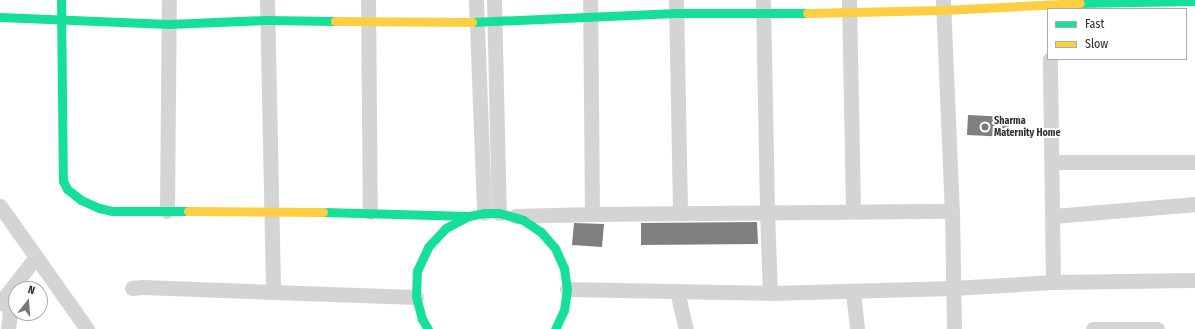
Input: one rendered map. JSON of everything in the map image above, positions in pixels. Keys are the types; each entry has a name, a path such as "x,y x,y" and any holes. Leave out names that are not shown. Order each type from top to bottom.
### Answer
{"street":[{"path":"62,0 63,181 67,189 81,200 99,208 112,211 370,212 477,215 952,211"},
{"path":"167,211 169,0"},
{"path":"267,0 266,20 273,292"},
{"path":"368,0 370,212"},
{"path":"476,0 477,215"},
{"path":"494,0 505,215"},
{"path":"590,0 592,214"},
{"path":"0,17 62,19 89,22 169,24 266,20 476,23 590,17 676,7 1050,4 1195,1"},
{"path":"943,5 952,211 954,329"},
{"path":"849,6 853,212"},
{"path":"676,7 680,213"},
{"path":"763,7 766,212 770,292"},
{"path":"1050,60 1053,282"},
{"path":"1052,162 1195,162"},
{"path":"1053,216 1195,204"},
{"path":"0,206 86,329"},
{"path":"428,329 422,319 416,297 417,271 428,247 446,228 477,215"},
{"path":"505,215 523,220 541,232 555,248 564,268 567,289 564,310 555,329"},
{"path":"8,329 10,313 2,300 36,258"},
{"path":"567,289 770,292 953,288 1053,282 1195,280"},
{"path":"132,288 143,287 416,297"},
{"path":"854,290 857,329"},
{"path":"677,291 686,329"},
{"path":"1093,329 1157,329"}],"building":[{"path":"968,115 1009,117 1009,137 967,135"},
{"path":"757,222 758,244 641,245 641,223"},
{"path":"574,223 604,224 602,247 572,245"}],"traffic: fast":[{"path":"61,0 63,181 67,189 81,200 99,208 112,211 188,211"},
{"path":"1080,3 1195,1"},
{"path":"472,22 676,13 807,13"},
{"path":"0,17 169,24 266,20 335,21"},
{"path":"323,212 469,216"},
{"path":"428,329 422,319 416,297 417,271 428,247 446,228 469,216 484,213 499,213 523,220 541,232 555,248 564,268 567,289 564,310 555,329"}],"traffic: slow":[{"path":"807,13 943,10 1080,3"},
{"path":"335,21 472,22"},
{"path":"188,211 323,212"}],"place":[{"name":"Sharma Maternity Home","path":"985,127"}]}
